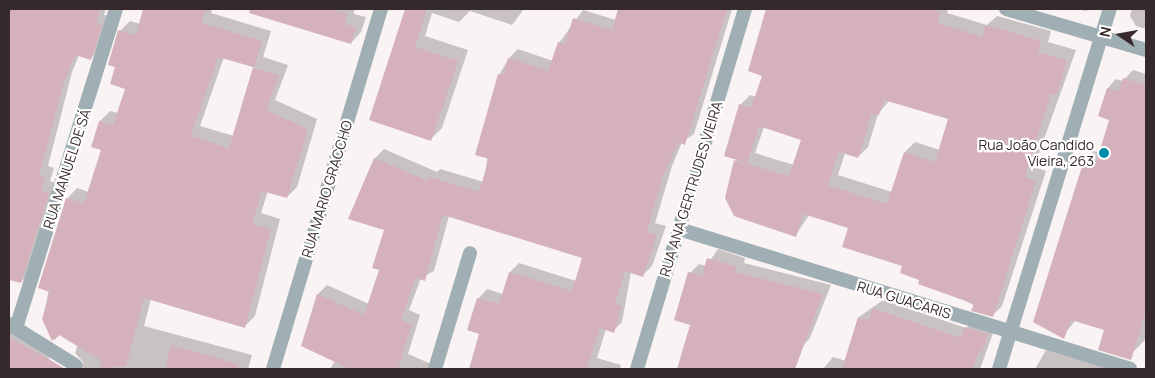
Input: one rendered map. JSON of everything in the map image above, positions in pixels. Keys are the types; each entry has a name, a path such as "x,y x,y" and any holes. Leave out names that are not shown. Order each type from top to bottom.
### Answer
{"street":[{"name":"RUA MANUEL DE SÁ","path":"12,326 116,9"},
{"name":"RUA MARIO GRACCHO","path":"273,369 381,9"},
{"name":"RUA ANA GERTRUDES VIEIRA","path":"637,369 746,9"},
{"path":"1006,9 1146,50"},
{"path":"999,369 1110,9"},
{"name":"RUA GUACARIS","path":"679,229 1130,369"},
{"path":"435,369 470,253"},
{"path":"12,326 75,365"}],"building":[{"path":"9,9 100,9 96,24 102,26 91,60 75,55 64,82 39,176 45,178 41,190 49,193 21,283 9,280"},
{"path":"143,9 206,9 202,23 262,41 254,68 279,75 266,110 308,129 287,198 262,191 252,224 271,229 245,328 144,298 126,366 99,369 102,361 59,335 52,341 42,319 50,292 38,288 66,198 84,203 101,150 91,147 99,121 113,125 125,89 110,84 115,67 108,65 118,30 136,35","holes":["218,57 253,67 229,148 191,136"]},
{"path":"250,9 329,9 347,14 345,24 356,27 351,44 249,13"},
{"path":"405,9 427,9 415,47 458,61 431,141 369,120"},
{"path":"618,9 727,9 685,145 678,142 663,176 647,232 657,235 643,277 625,271 615,304 622,306 614,333 600,328 587,369 469,369 479,334 467,330 477,298 499,304 509,272 572,291 582,258 443,215 425,281 416,278 401,320 412,324 398,369 350,369 301,346 317,294 364,315 379,270 372,268 384,230 348,219 374,158 428,181 430,177 479,192 489,159 475,155 498,74 503,75 508,58 548,71 558,42 565,44 573,18 612,30"},
{"path":"766,9 931,9 941,12 938,23 982,37 986,25 1011,32 1041,41 1038,52 1067,60 1057,95 1051,93 1025,177 1036,181 993,317 971,311 974,304 918,284 919,280 900,273 902,266 842,247 848,228 803,214 796,237 734,216 725,198 734,160 789,176 801,140 759,126 747,163 724,156 739,104 751,108 762,76 748,71","holes":["884,100 948,119 935,162 904,152 887,204 828,185 839,152 858,158 872,113 879,115"]},
{"path":"1123,78 1146,85 1146,310 1131,360 1098,350 1104,330 1071,320 1064,339 1033,322 1084,160 1096,163 1109,120 1098,116 1107,88 1119,91"},
{"path":"707,258 737,267 735,272 823,294 795,369 677,369 690,325 674,320 688,272 702,276"},
{"path":"872,308 961,338 965,327 988,334 982,352 979,351 973,369 842,369 858,317 869,320"},
{"path":"9,338 47,358 65,369 9,369"},
{"path":"171,345 238,364 237,369 165,369"}],"place":[{"name":"Rua João Candido Vieira, 263","path":"1104,153"}]}
